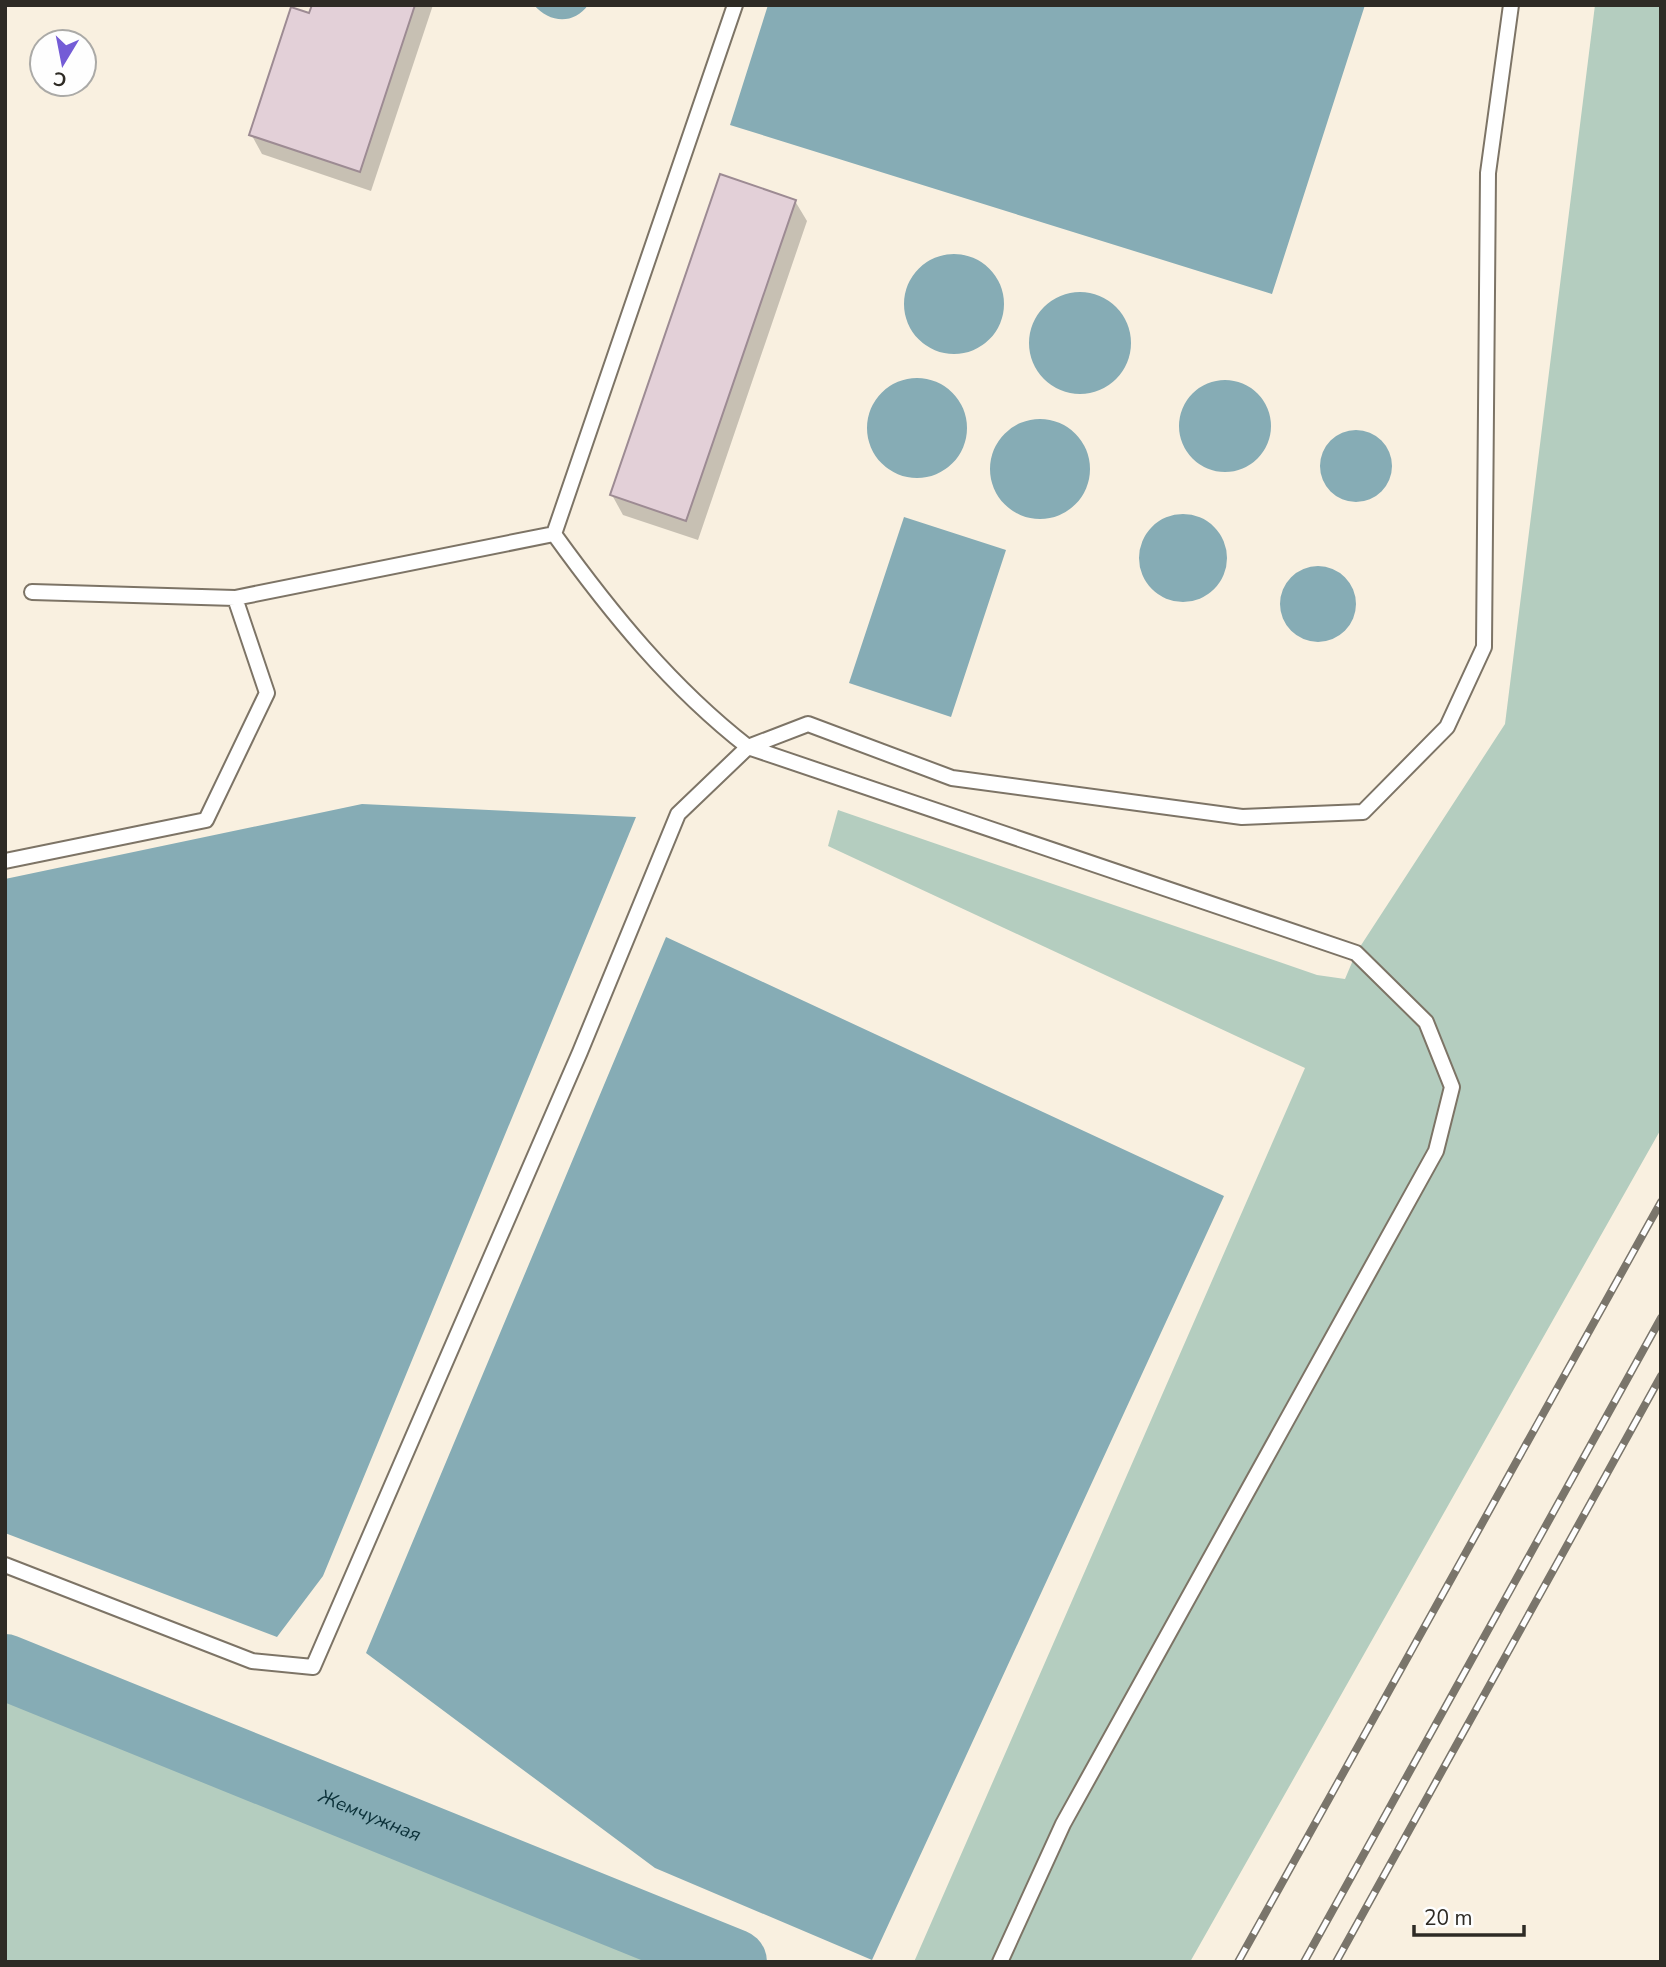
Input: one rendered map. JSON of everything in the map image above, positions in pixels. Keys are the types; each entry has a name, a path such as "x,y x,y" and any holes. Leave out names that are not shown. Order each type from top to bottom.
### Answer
{"lane":[{"path":"554,534 735,5"},
{"path":"5,1565 252,1661 313,1667 580,1052 678,814 748,747 808,724 952,778 1242,817 1363,812 1447,727 1484,647 1488,173 1511,5"},
{"path":"32,593 235,598 554,534"},
{"path":"554,534 611,613 703,712 748,747 1356,953 1426,1022 1452,1087 1436,1152 1063,1824 1000,1962"},
{"path":"5,861 206,820 267,693 235,598"}],"green space":[{"path":"1595,5 1661,5 1661,1129 1190,1962 914,1962 1305,1068 828,846 838,810 1317,975 1345,979 1356,953 1505,724"},
{"path":"5,1697 652,1962 5,1962"}],"water":[{"path":"534,5 588,5 576,16 561,19 547,15"},
{"path":"768,5 1365,5 1272,294 730,125"},
{"path":"954,254 982,262 996,276 1004,304 996,332 982,346 954,354 926,346 912,332 904,304 912,276 926,262"},
{"path":"1080,292 1100,295 1123,314 1128,323 1131,343 1128,363 1109,386 1100,391 1080,394 1060,391 1037,372 1032,363 1029,343 1032,323 1051,300 1060,295"},
{"path":"917,378 936,381 953,392 964,409 967,428 964,447 953,464 936,475 917,478 898,475 881,464 870,447 867,428 870,409 881,392 898,381"},
{"path":"1225,380 1243,384 1257,394 1267,408 1271,426 1267,444 1257,458 1243,468 1225,472 1207,468 1193,458 1183,444 1179,426 1183,408 1193,394 1207,384"},
{"path":"1040,419 1068,427 1082,441 1090,469 1082,497 1068,511 1040,519 1012,511 998,497 990,469 998,441 1012,427"},
{"path":"1356,430 1376,436 1386,446 1392,466 1386,486 1376,496 1356,502 1336,496 1326,486 1320,466 1326,446 1336,436"},
{"path":"1183,514 1200,518 1214,527 1223,541 1227,558 1223,575 1214,589 1200,598 1183,602 1166,598 1152,589 1143,575 1139,558 1143,541 1152,527 1166,518"},
{"path":"904,517 1006,550 951,717 849,683"},
{"path":"1311,566 1325,566 1339,572 1350,583 1356,604 1353,619 1345,631 1325,642 1311,642 1297,636 1286,625 1280,611 1280,597 1286,583 1297,572"},
{"path":"362,804 636,817 323,1576 277,1637 5,1533 5,879"},
{"path":"666,937 1224,1196 872,1960 655,1868 366,1653"}],"building":[{"path":"312,5 415,5 360,172 249,135 291,7 309,13"},
{"path":"720,174 796,200 686,521 610,495"}],"waterway":[{"name":"Жемчужная","path":"5,1667 734,1962"}],"railway":[{"path":"1238,1962 1661,1202"},
{"path":"1304,1962 1661,1318"},
{"path":"1336,1962 1661,1376"}]}
